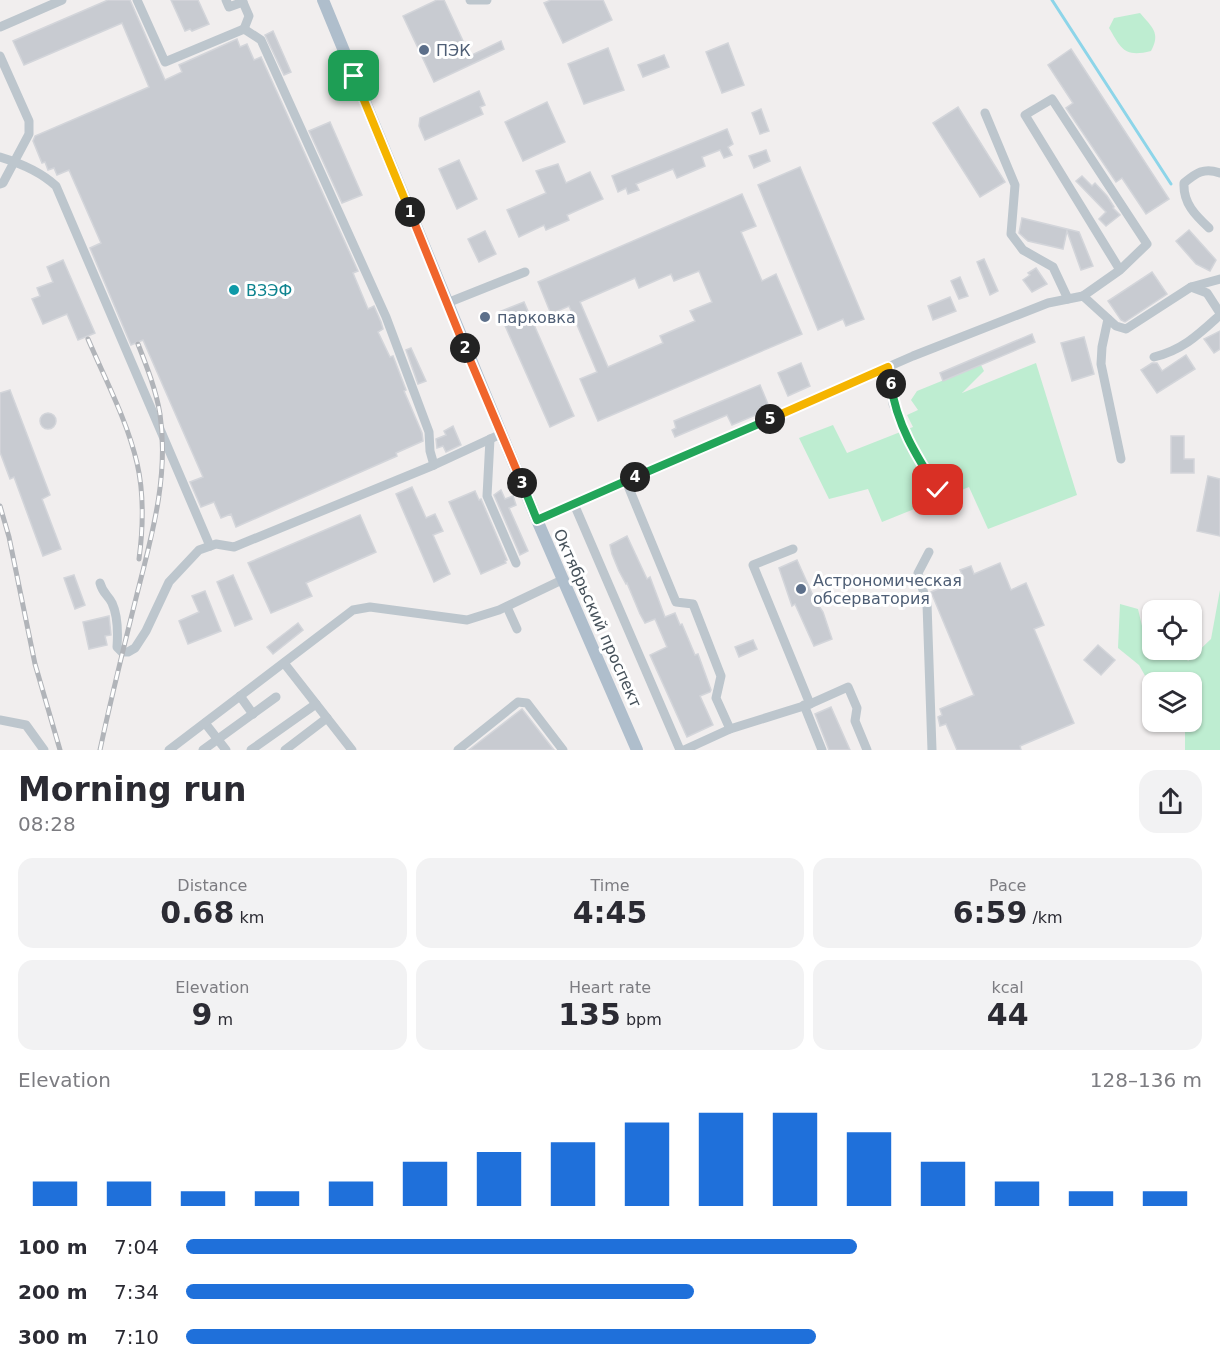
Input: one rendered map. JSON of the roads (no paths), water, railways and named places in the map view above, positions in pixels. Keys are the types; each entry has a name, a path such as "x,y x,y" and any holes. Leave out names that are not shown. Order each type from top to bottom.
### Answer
{"main road":[{"name":"Октябрьский проспект","path":"323,0 447,303 495,437 564,579 637,750"}],"street":[{"path":"0,27 62,0"},
{"path":"137,0 165,62 244,29 249,16 242,1 229,7 226,0"},
{"path":"470,0 487,0"},
{"path":"244,29 261,40 386,317 429,432 430,451 434,465"},
{"path":"0,56 29,121 29,134 3,183 0,184"},
{"path":"537,520 888,367 1048,303 1083,296 1120,270 1147,244 1052,99 1025,115 1120,270"},
{"path":"985,113 1015,185 1011,234 1023,250 1053,267 1068,299"},
{"path":"0,157 47,177 56,186 210,546"},
{"path":"1209,228 1194,214 1184,195 1184,183 1198,172 1211,170 1220,173"},
{"path":"447,303 525,272"},
{"path":"1083,296 1116,326 1126,329 1191,287 1220,279"},
{"path":"1154,357 1166,355 1191,342 1220,314 1207,293 1191,287"},
{"path":"1108,319 1101,364 1121,459"},
{"path":"888,367 893,404 911,448 938,490"},
{"path":"100,583 103,594 112,602 118,631 117,647 122,652 128,652 135,648 146,631 169,582 199,550 216,544 234,547 434,465 495,437"},
{"path":"495,437 487,496 516,563"},
{"path":"626,481 676,602 693,604 721,676 716,698 730,729"},
{"path":"574,504 682,750 730,729 807,704 848,687 857,708 855,721 867,750"},
{"path":"794,549 753,565 807,704 822,750"},
{"path":"929,552 918,573 927,604 932,750"},
{"path":"169,750 353,610 370,607 467,620 507,607 564,579"},
{"path":"507,607 517,629"},
{"path":"284,663 352,750"},
{"path":"240,696 253,714"},
{"path":"203,750 276,697"},
{"path":"458,750 518,702 527,704 563,750"},
{"path":"251,750 316,704"},
{"path":"285,750 327,718"},
{"path":"0,720 26,725 44,750"},
{"path":"205,723 226,750"}],"waterway":[{"path":"1052,0 1171,184"}],"railway":[{"path":"88,339 122,415 137,463 142,511 139,559"},
{"path":"100,750 153,527 161,483 160,414 154,387 138,344"},
{"path":"0,506 9,537 35,664 60,750"}],"place":[{"name":"ПЭК","path":"424,50"},
{"name":"ВЗЭФ","path":"234,290"},
{"name":"парковка","path":"485,317"},
{"name":"Aстрономическая обсерватория","path":"801,589"}]}
